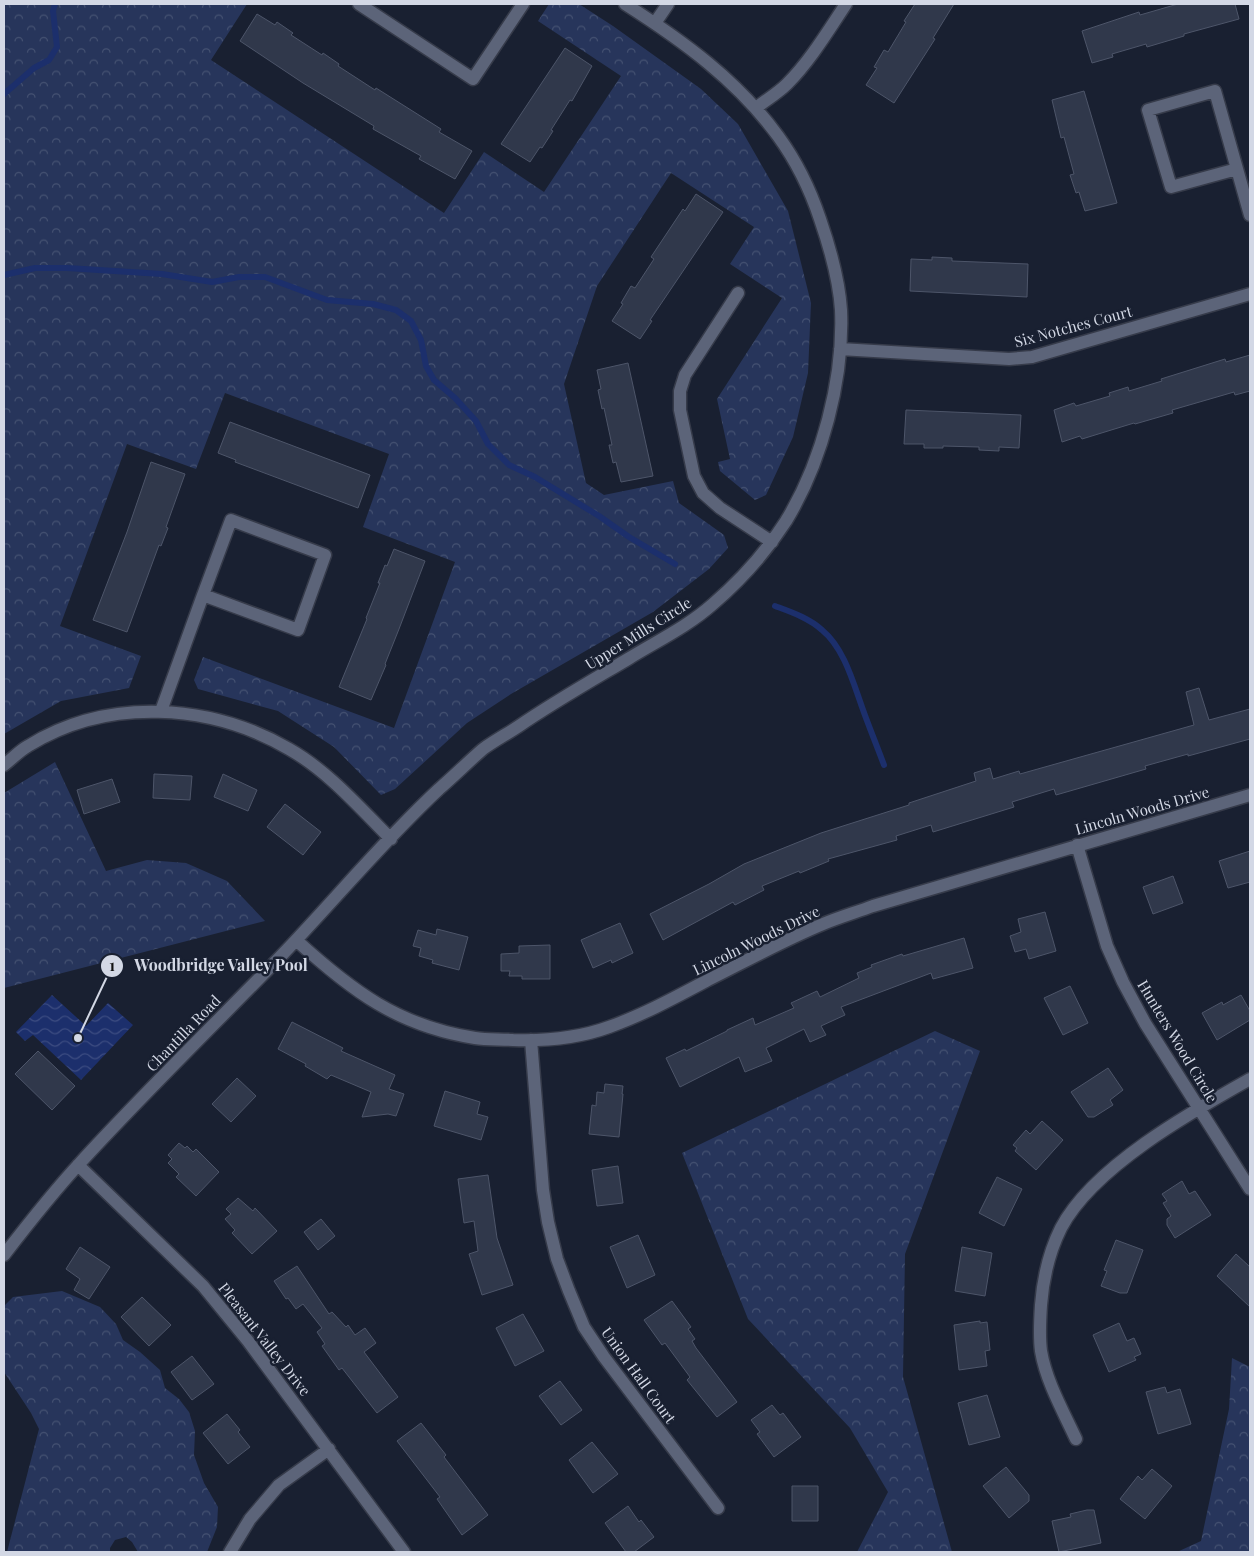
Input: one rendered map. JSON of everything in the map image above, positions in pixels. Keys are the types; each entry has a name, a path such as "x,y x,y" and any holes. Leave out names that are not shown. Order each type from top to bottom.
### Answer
{"street":[{"path":"359,4 473,79 523,4"},
{"name":"Upper Mills Circle","path":"391,838 435,793 484,749 545,709 642,650 688,625 715,602 748,571 772,542 787,519 801,492 825,431 840,349 841,309 831,253 810,191 795,161 778,136 756,108 719,70 690,47 625,4"},
{"path":"655,23 668,4"},
{"path":"756,108 785,86 797,73 812,55 846,4"},
{"path":"1237,169 1170,187 1148,110 1215,91 1250,215"},
{"path":"738,293 685,375 680,391 680,410 694,476 702,493 720,508 772,542"},
{"name":"Six Notches Court","path":"840,349 1009,359 1032,357 1250,294"},
{"path":"161,711 231,520 325,555 298,630 204,595"},
{"path":"4,765 27,746 58,731 92,719 125,713 161,711 206,716 234,723 289,749 313,765 391,838"},
{"name":"Lincoln Woods Drive","path":"296,940 331,972 356,991 416,1024 444,1032 477,1038 531,1040 575,1036 608,1028 824,924 873,906 1250,795"},
{"name":"Chantilla Road","path":"4,1255 78,1165 296,940 391,838"},
{"name":"Hunters Wood Circle","path":"1077,845 1107,946 1123,982 1145,1023 1250,1189"},
{"name":"Union Hall Court","path":"531,1040 543,1190 557,1259 569,1291 584,1327 604,1357 718,1508"},
{"path":"1076,1439 1051,1384 1041,1351 1040,1316 1042,1284 1051,1252 1062,1227 1075,1208 1106,1175 1146,1144 1199,1108 1250,1079"},
{"name":"Pleasant Valley Drive","path":"78,1165 203,1286 248,1342 404,1552"},
{"path":"230,1552 250,1519 279,1486 329,1450"}],"green space":[{"path":"4,4 247,4 211,60 444,213 484,152 544,192 621,76 538,21 549,4 579,4 701,89 738,124 788,211 811,303 808,373 793,437 766,495 755,500 720,471 718,462 730,459 717,399 782,298 730,264 754,227 671,173 597,286 564,384 586,483 604,495 673,481 679,503 724,535 728,548 709,569 653,612 511,694 467,723 395,789 381,795 334,747 278,711 198,689 194,680 203,657 394,728 455,562 363,527 389,454 225,393 196,469 127,444 60,626 141,656 129,688 61,701 4,734"},
{"path":"55,762 106,871 147,860 186,863 227,881 265,921 4,988 4,793"},
{"path":"935,1031 980,1051 905,1254 903,1377 952,1552 857,1552 888,1492 850,1428 748,1319 682,1153"},
{"path":"62,1291 100,1307 116,1324 123,1340 160,1370 165,1388 179,1399 189,1412 195,1431 194,1455 204,1483 218,1507 217,1527 207,1552 138,1552 132,1542 126,1537 115,1540 110,1548 110,1552 7,1552 39,1429 31,1413 4,1372 4,1306 13,1297"},
{"path":"1232,1358 1250,1367 1250,1552 1177,1552 1201,1541 1229,1409"}],"water":[{"path":"52,995 86,1026 108,1003 133,1025 81,1080 33,1035 25,1041 16,1032"}],"building":[{"path":"915,4 954,4 933,38 935,39 894,103 866,85 877,68 874,67 884,50 888,52"},
{"path":"1178,4 1235,4 1239,19 1184,34 1184,36 1147,47 1146,44 1112,54 1113,57 1092,63 1082,31 1139,12 1140,15"},
{"path":"257,14 275,25 277,22 293,33 291,35 322,55 323,53 339,64 338,66 441,129 439,132 472,151 455,179 419,159 421,156 373,129 374,126 303,83 240,41"},
{"path":"565,48 592,66 572,101 570,100 551,130 553,131 530,162 501,144"},
{"path":"1084,91 1117,203 1085,211 1079,192 1076,193 1070,175 1074,174 1064,137 1061,138 1052,100"},
{"path":"696,194 723,212 650,320 652,321 640,339 612,321 623,304 621,303 631,286 635,288 654,259 651,257 683,209 685,211"},
{"path":"932,257 952,258 952,261 1028,264 1027,297 910,291 911,259 932,260"},
{"path":"1250,355 1250,391 1235,395 1234,392 1172,410 1173,413 1082,439 1080,436 1062,442 1054,410 1074,403 1076,406 1110,396 1109,393 1128,387 1129,391 1225,359 1226,362"},
{"path":"628,363 653,476 621,482 616,462 613,463 609,445 612,445 598,390 601,389 597,370"},
{"path":"906,410 1021,415 1019,448 999,447 999,451 979,450 979,447 943,446 943,448 924,448 924,444 904,444"},
{"path":"230,422 370,475 358,508 235,462 236,460 218,453"},
{"path":"151,462 185,474 166,527 168,528 161,546 159,545 127,632 93,620 127,532"},
{"path":"394,549 425,561 371,700 339,687 367,619 385,565 387,566"},
{"path":"1199,688 1209,720 1250,709 1250,739 1145,766 1146,769 1056,795 1054,789 1012,802 1014,807 933,832 931,825 896,836 897,840 828,859 829,861 800,873 799,871 762,886 764,890 735,905 733,902 663,940 650,914 744,864 821,833 976,781 974,773 990,768 993,779 1019,771 1020,774 1194,725 1186,692"},
{"path":"154,774 192,776 190,800 153,798"},
{"path":"223,774 257,790 248,811 214,797"},
{"path":"112,779 120,802 84,814 77,790"},
{"path":"285,804 321,832 303,855 267,827"},
{"path":"1250,851 1250,882 1228,888 1219,861"},
{"path":"1173,876 1183,903 1153,914 1143,887"},
{"path":"1045,912 1056,951 1029,959 1026,949 1015,952 1010,936 1021,932 1018,919"},
{"path":"620,923 633,953 612,963 611,960 593,968 581,940"},
{"path":"437,929 468,937 459,970 432,963 433,960 419,956 421,948 413,946 418,930 436,935"},
{"path":"964,938 973,968 933,979 931,973 841,1007 845,1015 821,1026 826,1035 810,1042 804,1029 766,1048 772,1061 745,1072 739,1057 680,1087 666,1058 685,1049 686,1051 753,1018 755,1025 794,1008 791,1003 817,991 820,997 859,978 857,973 872,967 871,965 902,954 903,956"},
{"path":"550,945 550,979 522,979 522,976 509,976 510,971 501,971 501,954 519,953 519,946"},
{"path":"1070,986 1088,1023 1063,1035 1044,998"},
{"path":"1241,995 1250,1011 1250,1020 1217,1040 1202,1013 1222,1002 1223,1005"},
{"path":"292,1022 343,1048 341,1051 395,1075 389,1089 404,1094 396,1116 388,1114 362,1117 371,1092 331,1075 327,1079 305,1066 306,1064 278,1049"},
{"path":"38,1051 75,1086 52,1110 15,1074"},
{"path":"1108,1068 1123,1090 1110,1100 1113,1105 1094,1117 1088,1117 1071,1092"},
{"path":"237,1078 256,1096 231,1122 212,1104"},
{"path":"605,1084 623,1086 619,1137 589,1134 592,1105 596,1106 597,1092 604,1093"},
{"path":"445,1091 480,1102 477,1114 488,1117 481,1140 434,1126"},
{"path":"1042,1121 1063,1140 1036,1170 1015,1151 1017,1148 1013,1145 1026,1130 1030,1134"},
{"path":"179,1143 185,1148 187,1146 193,1152 196,1149 219,1172 196,1196 176,1177 179,1174 168,1163 172,1159 168,1155"},
{"path":"618,1166 623,1203 597,1206 592,1170"},
{"path":"488,1175 497,1238 513,1285 482,1295 469,1254 478,1251 474,1221 464,1223 458,1179"},
{"path":"997,1177 1022,1189 1004,1226 979,1213"},
{"path":"1182,1181 1189,1194 1195,1191 1211,1215 1175,1238 1167,1225 1167,1219 1171,1216 1163,1203 1167,1201 1162,1194"},
{"path":"238,1198 253,1211 255,1208 277,1231 252,1254 232,1233 235,1230 225,1219 231,1214 226,1209"},
{"path":"321,1219 335,1236 318,1250 304,1232"},
{"path":"638,1235 655,1275 627,1288 610,1247"},
{"path":"1116,1240 1143,1250 1127,1293 1120,1293 1101,1286 1107,1271 1104,1270"},
{"path":"80,1247 110,1267 89,1299 74,1290 80,1279 66,1269"},
{"path":"962,1247 992,1253 985,1296 955,1291"},
{"path":"1236,1254 1250,1267 1250,1307 1217,1276"},
{"path":"297,1266 329,1314 332,1312 346,1327 348,1325 355,1335 365,1328 376,1343 364,1352 398,1397 377,1413 342,1368 339,1370 322,1346 325,1344 317,1332 322,1328 303,1304 296,1309 288,1298 286,1299 274,1281"},
{"path":"142,1297 171,1325 149,1346 121,1317"},
{"path":"672,1301 691,1327 688,1329 695,1339 692,1341 696,1348 737,1402 717,1417 687,1380 690,1377 665,1343 662,1345 644,1320"},
{"path":"523,1314 544,1351 515,1366 496,1328"},
{"path":"980,1321 980,1323 987,1322 990,1350 985,1351 987,1366 959,1370 954,1325"},
{"path":"1119,1323 1127,1341 1134,1338 1141,1354 1134,1357 1136,1360 1109,1372 1093,1335"},
{"path":"192,1356 214,1384 192,1400 171,1372"},
{"path":"560,1381 582,1410 561,1425 539,1396"},
{"path":"1165,1387 1167,1393 1180,1389 1191,1424 1158,1434 1146,1392"},
{"path":"987,1395 1000,1437 969,1445 958,1403"},
{"path":"772,1405 780,1415 783,1413 801,1437 774,1457 757,1434 760,1432 751,1420"},
{"path":"227,1414 240,1430 238,1432 250,1447 228,1464 203,1433"},
{"path":"421,1423 488,1515 462,1535 437,1499 440,1497 397,1441"},
{"path":"592,1442 618,1474 593,1493 569,1460"},
{"path":"1006,1467 1029,1495 1029,1501 1009,1518 983,1486"},
{"path":"1152,1469 1172,1486 1145,1519 1120,1499 1138,1476 1142,1480"},
{"path":"792,1486 818,1486 818,1521 792,1521"},
{"path":"628,1506 639,1522 641,1520 654,1537 634,1552 626,1552 605,1523"},
{"path":"1094,1510 1101,1543 1059,1552 1052,1521 1071,1517 1070,1514"}],"waterway":[{"path":"4,94 34,68 49,60 57,47 53,11 55,4"},
{"path":"4,275 35,268 67,268 162,274 212,282 239,277 265,277 327,300 373,304 396,310 411,321 421,340 426,366 434,380 455,398 476,421 488,444 509,465 535,477 675,564"},
{"path":"775,606 811,622 830,637 842,656 851,676 884,765"}],"place":[{"name":"Woodbridge Valley Pool","path":"78,1038"}]}
